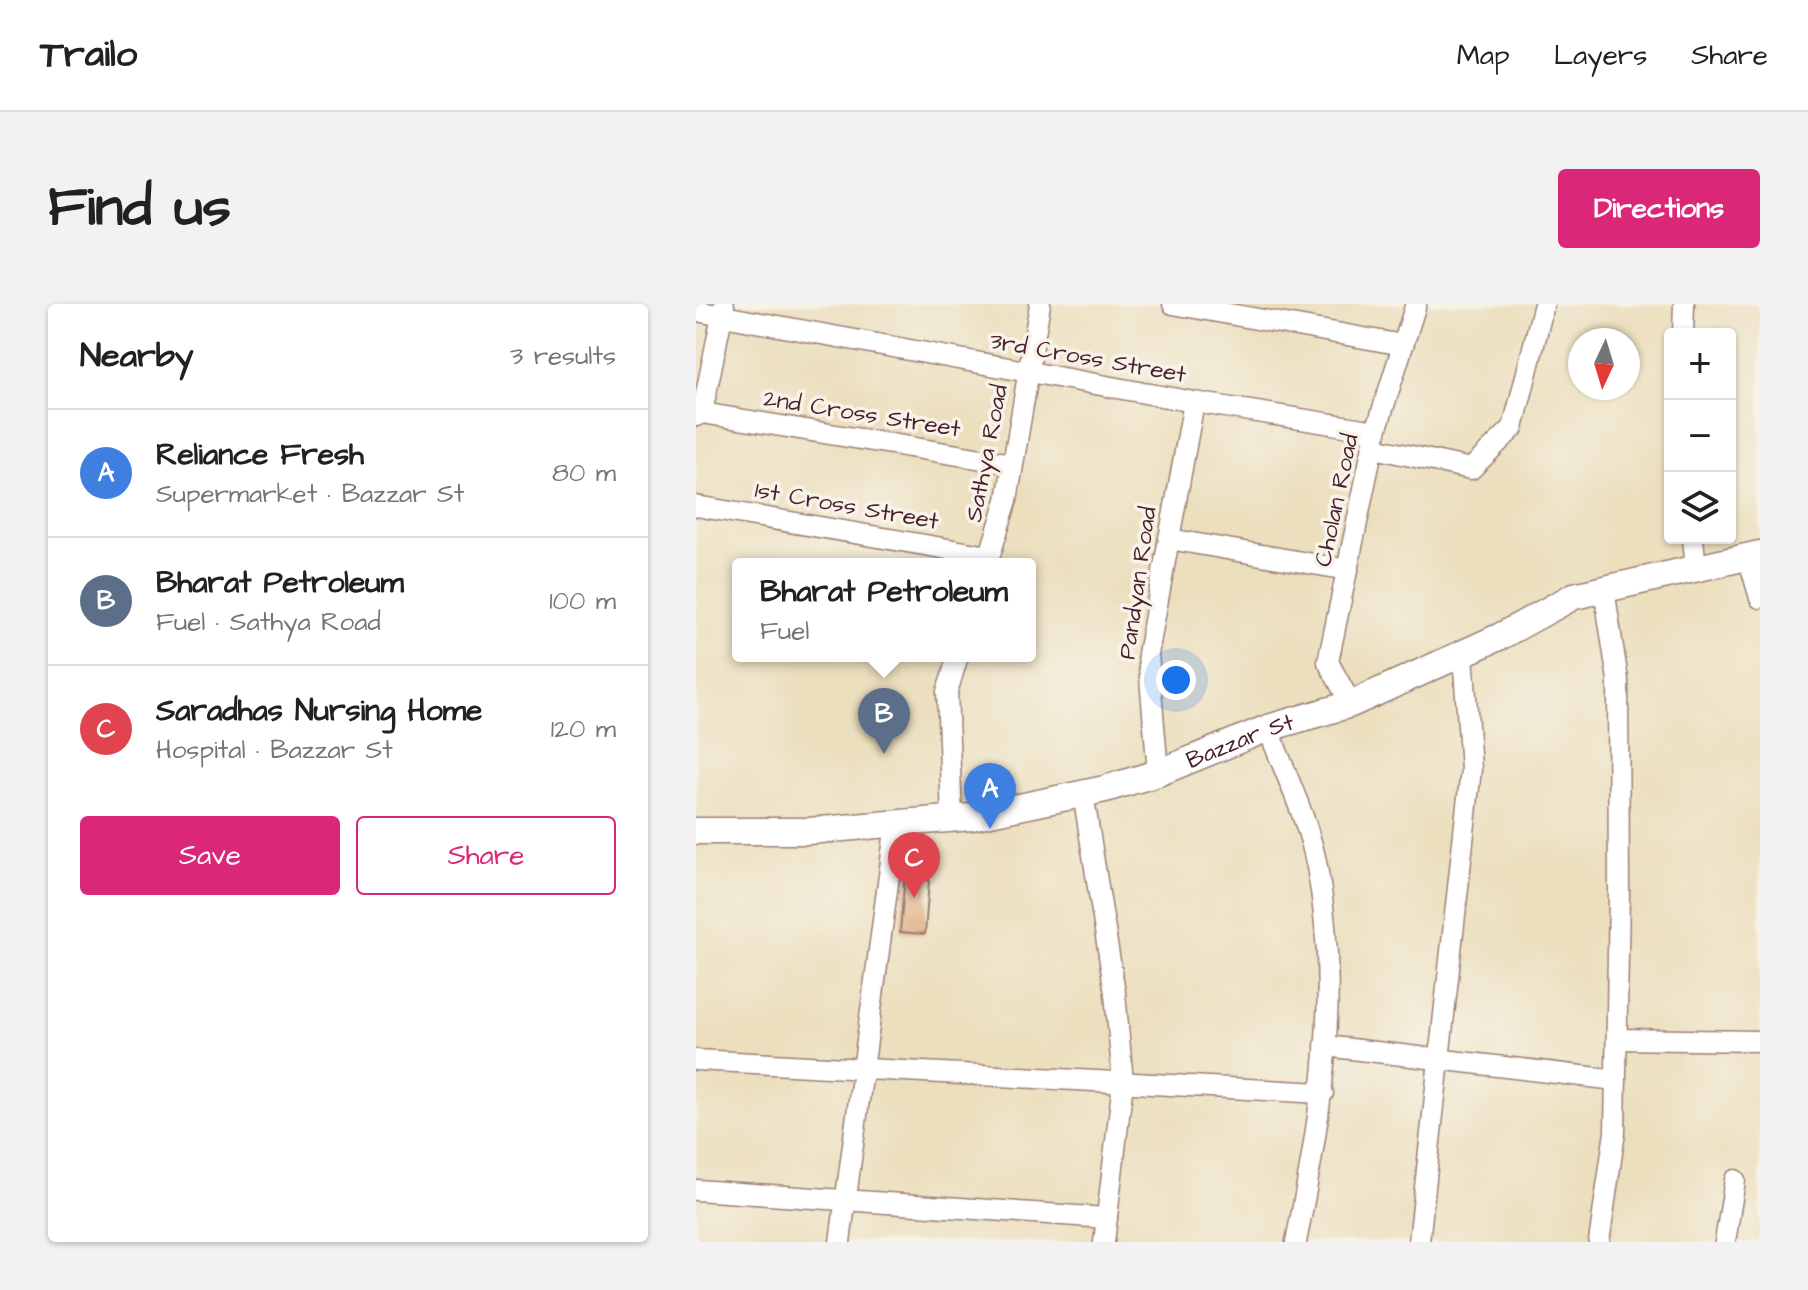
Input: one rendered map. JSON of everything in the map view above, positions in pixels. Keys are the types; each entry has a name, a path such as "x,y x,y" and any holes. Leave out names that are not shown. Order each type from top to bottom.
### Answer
{"main road":[{"name":"Bazzar St","path":"696,831 808,831 952,818 1083,793 1158,773 1268,728 1351,704 1463,654 1574,596 1754,555"}],"street":[{"name":"Sathya Road","path":"989,558 1007,500 1040,304"},
{"path":"1173,304 1403,345"},
{"name":"Cholan Road","path":"1351,704 1328,662 1375,440 1416,304"},
{"name":"3rd Cross Street","path":"696,311 724,310 1028,372 1194,402 1375,440 1471,469 1513,428 1544,304"},
{"path":"1683,328 1684,304"},
{"path":"699,414 724,310"},
{"name":"Pandyan Road","path":"1158,773 1148,654 1194,402"},
{"name":"2nd Cross Street","path":"699,414 1013,464"},
{"name":"1st Cross Street","path":"696,506 977,558"},
{"path":"1169,539 1348,570"},
{"path":"1694,544 1696,569"},
{"path":"1754,555 1760,598"},
{"path":"1599,1242 1615,1132 1617,1039 1618,680 1604,589"},
{"path":"1419,1242 1471,769 1463,654"},
{"path":"952,818 947,692 956,662"},
{"path":"1268,728 1317,864 1330,975 1323,1093 1296,1242"},
{"path":"1083,793 1115,993 1123,1082 1104,1242"},
{"path":"840,1242 896,823"},
{"path":"1617,1039 1760,1041"},
{"path":"1325,1046 1616,1080"},
{"path":"696,1060 1323,1093"},
{"path":"1725,1242 1735,1180"},
{"path":"696,1190 1107,1218"}],"building":[{"path":"907,852 931,853 925,934 900,932"}],"place":[{"name":"Bharat Petroleum","path":"884,754"},
{"name":"Reliance Fresh","path":"990,829"},
{"name":"Saradhas Nursing Home","path":"914,898"}]}
